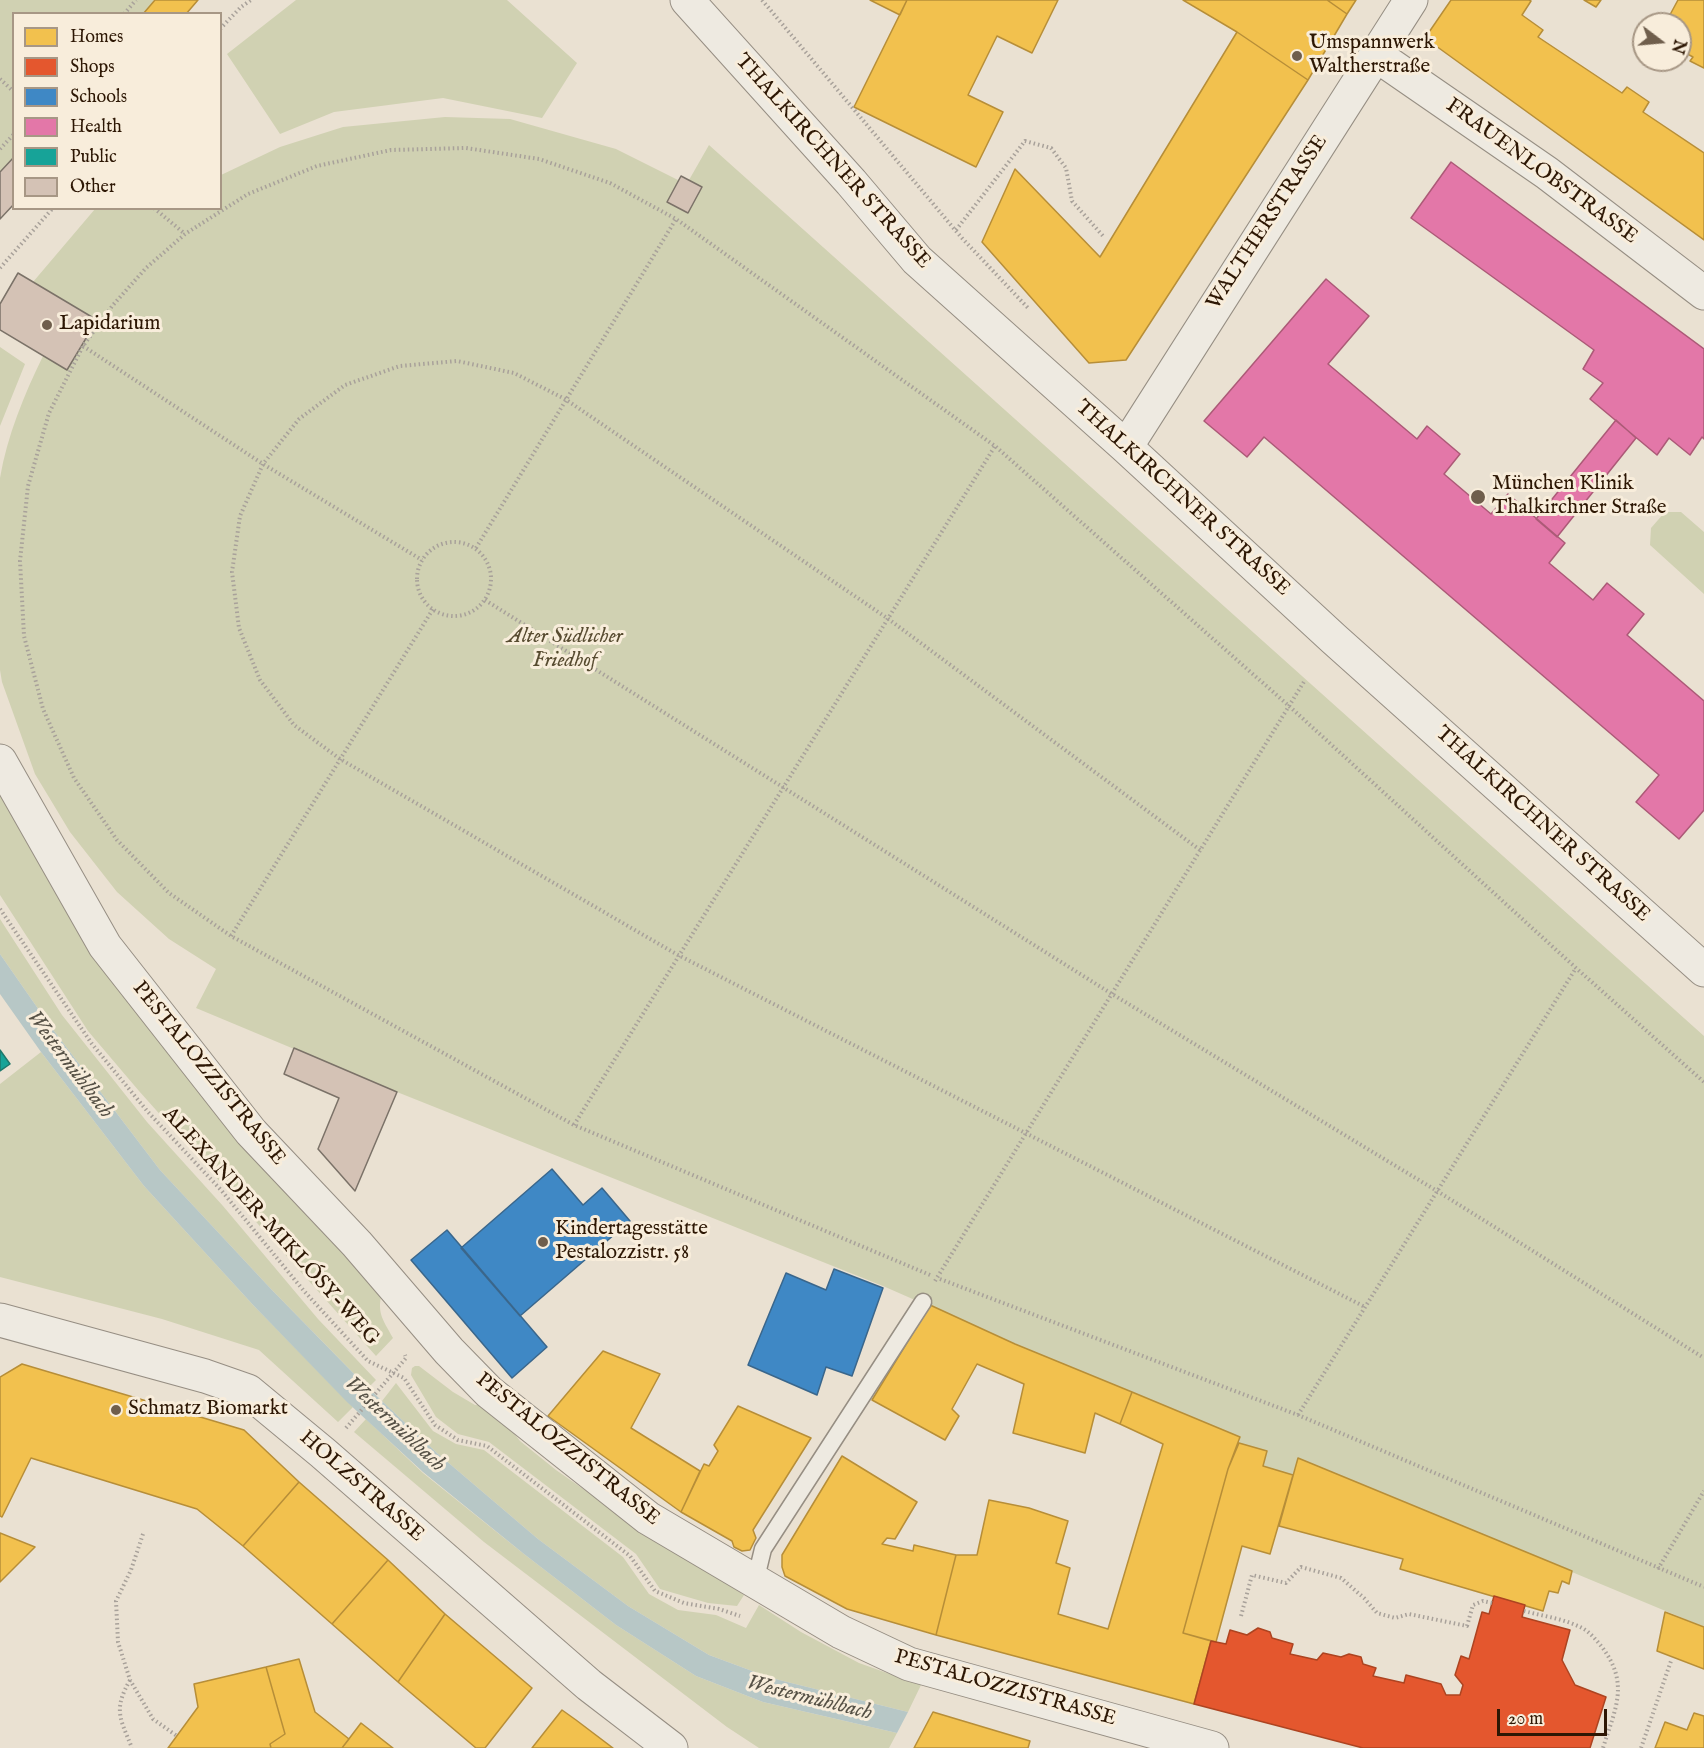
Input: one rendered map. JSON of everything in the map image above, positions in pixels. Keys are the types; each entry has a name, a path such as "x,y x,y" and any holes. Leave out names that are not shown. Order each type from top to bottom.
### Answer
{"street":[{"name":"THALKIRCHNER STRASSE","path":"687,0 851,182 917,260 1126,447 1334,639 1704,970"},
{"name":"WALTHERSTRASSE","path":"1126,447 1411,0"},
{"name":"FRAUENLOBSTRASSE","path":"1376,55 1547,173 1704,293"},
{"name":"PESTALOZZISTRASSE","path":"0,761 105,946 251,1132 357,1244 449,1351 489,1392 648,1518 841,1632 909,1664 1212,1748"},
{"name":"HOLZSTRASSE","path":"0,1320 205,1376 248,1391 323,1453 589,1685 671,1748"}],"lane":[{"path":"754,1582 763,1549 923,1302"}],"path":[{"path":"126,12 136,0"},
{"path":"222,26 251,0"},
{"path":"762,0 956,230 1035,315"},
{"path":"0,79 12,90"},
{"path":"0,149 12,137"},
{"path":"956,230 1025,141 1051,148 1066,168 1072,201 1103,236"},
{"path":"1704,1082 1289,706 995,446 676,219 610,183 539,159 466,148 391,150 317,166 248,194 185,234 147,268 113,305 83,346 49,413 28,486 20,561 24,636 43,709 74,778 117,840 170,893 231,936 574,1125 937,1278 1298,1415 1704,1587"},
{"path":"0,268 51,210"},
{"path":"156,210 185,234"},
{"path":"476,548 676,219"},
{"path":"83,346 262,464 422,560"},
{"path":"1200,850 887,618 565,399 514,373 457,361 400,366 345,386 299,419 262,464 240,516 232,572 239,628 260,680 294,725 340,759 678,956 1365,1307"},
{"path":"574,1125 995,446"},
{"path":"452,541 476,548 484,556 492,578 485,600 477,609 455,616 433,609 419,592 418,570 422,560 430,550 452,541"},
{"path":"485,600 1112,994 1437,1191 1704,1358"},
{"path":"231,936 433,609"},
{"path":"923,1302 1305,680"},
{"name":"ALEXANDER-MIKLÓSY-WEG","path":"0,909 92,1044 148,1112 221,1190 304,1291 368,1360 404,1378 435,1425 458,1440 487,1446 630,1556 655,1591 684,1603 719,1609 742,1616 751,1602 754,1582"},
{"path":"1298,1415 1576,968"},
{"path":"355,1417 393,1373"},
{"path":"1658,1569 1704,1491"},
{"path":"142,1534 131,1570 116,1601 118,1642 130,1680 153,1719 177,1736"},
{"path":"1241,1616 1252,1575 1286,1583 1300,1567 1341,1578 1364,1598 1377,1614 1395,1618 1409,1614 1467,1626 1473,1605 1483,1601 1492,1603"},
{"path":"1524,1611 1583,1628 1593,1635 1618,1674 1618,1698 1603,1748"},
{"path":"1641,1748 1671,1661"},
{"path":"130,1680 121,1696 120,1718 132,1748"}],"green space":[{"path":"0,0 198,0 187,12 12,12 12,205 0,219"},
{"path":"296,0 507,0 577,63 542,118 443,98 334,112 280,134 227,54"},
{"name":"Alter Südlicher Friedhof","path":"445,117 510,119 616,149 678,180 681,176 689,180 709,145 1704,1036 1704,1627 1298,1458 1293,1475 1263,1466 1267,1451 1239,1443 1240,1437 1015,1344 883,1286 397,1092 196,1008 216,969 169,939 117,892 70,832 35,774 2,682 0,670 0,478 17,416 43,356 0,330 18,273 33,282 94,210 222,210 222,175 280,147 343,127"},
{"path":"0,347 25,364 0,426"},
{"path":"1665,512 1681,512 1704,532 1704,594 1650,545 1651,528"},
{"path":"0,780 383,1289 380,1304 381,1315 393,1338 376,1356 88,1031 0,895"},
{"path":"0,919 62,1015 147,1122 223,1206 318,1319 376,1380 368,1388 271,1289 160,1170 48,1023 0,954"},
{"path":"41,1052 144,1186 254,1306 353,1407 338,1422 259,1350 162,1319 0,1277 0,1084"},
{"path":"419,1366 453,1392 475,1405 493,1406 520,1441 556,1470 635,1525 744,1595 737,1606 708,1603 660,1589 636,1554 489,1442 458,1434 436,1417 411,1375 412,1368"},
{"path":"396,1383 433,1431 456,1444 484,1450 623,1557 649,1594 678,1610 716,1615 746,1628 759,1605 801,1632 859,1663 921,1685 908,1712 771,1678 709,1655 628,1606 538,1539 437,1453 382,1401"},
{"path":"366,1419 423,1473 524,1554 616,1625 696,1676 763,1702 897,1733 889,1748 759,1748 727,1727 484,1542 354,1432"}],"water":[{"name":"Westermühlbach","path":"0,954 48,1023 160,1170 362,1382 437,1453 538,1539 628,1606 709,1655 771,1678 908,1712 897,1733 763,1702 696,1676 616,1625 423,1472 347,1402 254,1306 144,1186 41,1052 0,994"}],"building: Homes":[{"path":"155,0 198,0 188,12 145,12"},
{"path":"870,0 907,0 900,15"},
{"path":"907,0 1058,0 1032,53 997,36 968,95 1003,112 976,167 854,107"},
{"name":"Umspannwerk Waltherstraße","path":"1183,0 1327,0 1347,14 1308,80 1237,32"},
{"path":"1327,0 1356,0 1347,14"},
{"path":"1451,0 1531,1 1522,15 1543,30 1538,37 1622,93 1627,87 1649,102 1643,112 1704,153 1704,240 1425,38"},
{"path":"1584,0 1601,0 1596,7"},
{"path":"1678,0 1704,0 1704,68 1692,62 1692,12 1672,12"},
{"path":"1237,32 1308,80 1126,360 1089,363 982,242 1015,169 1100,257"},
{"path":"930,1305 1015,1344 1132,1392 1120,1424 1095,1413 1085,1453 1013,1433 1024,1384 977,1364 952,1409 959,1416 945,1440 872,1400"},
{"path":"603,1351 660,1374 631,1428 700,1471 681,1512 548,1416"},
{"path":"22,1364 244,1430 299,1482 243,1546 197,1509 31,1458 2,1517 0,1516 0,1377"},
{"path":"1132,1392 1240,1437 1228,1469 1183,1633 1211,1641 1194,1704 936,1635 956,1555 977,1555 989,1500 1029,1508 1068,1521 1056,1563 1070,1568 1058,1614 1108,1629 1163,1444 1120,1424"},
{"path":"738,1406 811,1438 753,1530 756,1538 750,1550 742,1551 734,1547 732,1541 681,1512 704,1464 709,1466 718,1451 714,1445"},
{"path":"1239,1443 1267,1451 1263,1466 1293,1475 1270,1554 1242,1546 1216,1642 1183,1633 1228,1469"},
{"path":"842,1456 917,1502 895,1539 887,1538 882,1544 913,1551 914,1545 956,1555 936,1635 847,1609 785,1576 782,1555"},
{"path":"1298,1458 1572,1571 1569,1584 1562,1581 1558,1593 1549,1591 1543,1611 1400,1569 1403,1559 1279,1526"},
{"path":"299,1482 388,1560 332,1624 243,1546"},
{"path":"0,1533 35,1547 0,1582"},
{"path":"388,1560 445,1614 398,1682 332,1624"},
{"path":"1665,1612 1704,1627 1704,1669 1657,1651"},
{"path":"445,1614 532,1688 485,1748 476,1748 398,1682"},
{"path":"299,1659 315,1712 349,1739 342,1748 271,1748 270,1744 285,1734 266,1667"},
{"path":"266,1667 285,1734 270,1744 271,1748 168,1748 198,1707 194,1684"},
{"path":"562,1710 576,1720 613,1748 532,1748"},
{"path":"933,1712 1030,1741 1028,1748 914,1748"},
{"path":"1694,1713 1704,1716 1704,1748 1655,1748 1665,1722 1687,1730"},
{"path":"361,1723 393,1748 342,1748"}],"building: Shops":[{"path":"1494,1596 1525,1605 1522,1617 1570,1630 1562,1660 1575,1685 1606,1697 1590,1748 1363,1748 1194,1704 1211,1641 1226,1644 1230,1630 1247,1635 1258,1628 1270,1632 1272,1638 1293,1644 1290,1654 1317,1660 1323,1653 1341,1657 1349,1654 1361,1657 1363,1664 1376,1668 1373,1676 1404,1683 1406,1675 1441,1684 1446,1695 1460,1695 1463,1685 1455,1675 1461,1656 1469,1659 1482,1612 1489,1614"}],"building: Schools":[{"path":"552,1169 583,1205 602,1188 630,1221 520,1316 461,1248"},
{"path":"447,1230 547,1347 512,1378 411,1260"},
{"path":"834,1269 883,1288 852,1376 826,1367 817,1395 748,1365 786,1273 826,1290"}],"building: Health":[{"path":"1451,162 1704,349 1704,439 1702,437 1690,455 1669,438 1657,455 1590,399 1603,383 1583,369 1594,350 1411,218"},
{"path":"1326,279 1369,316 1328,364 1417,439 1427,426 1460,454 1444,474 1491,514 1508,494 1565,543 1549,563 1593,600 1607,583 1644,614 1627,635 1704,701 1704,810 1679,839 1636,802 1659,775 1264,437 1247,457 1204,421"},
{"path":"1616,420 1636,438 1557,537 1536,519"}],"building: Public":[{"path":"0,1050 10,1064 0,1071"}],"building: Other":[{"path":"12,159 12,206 0,219 0,172"},
{"path":"681,176 702,187 688,213 667,202"},
{"name":"Lapidarium","path":"18,273 97,320 67,370 0,330 0,304"},
{"path":"294,1048 397,1092 355,1191 318,1149 339,1098 284,1074"}],"place":[{"name":"Umspannwerk Waltherstraße","path":"1297,56"},
{"name":"Lapidarium","path":"47,325"},
{"name":"München Klinik Thalkirchner Straße","path":"1478,497"},
{"name":"Kindertagesstätte Pestalozzistr. 58","path":"543,1242"},
{"name":"Schmatz Biomarkt","path":"116,1410"}]}
